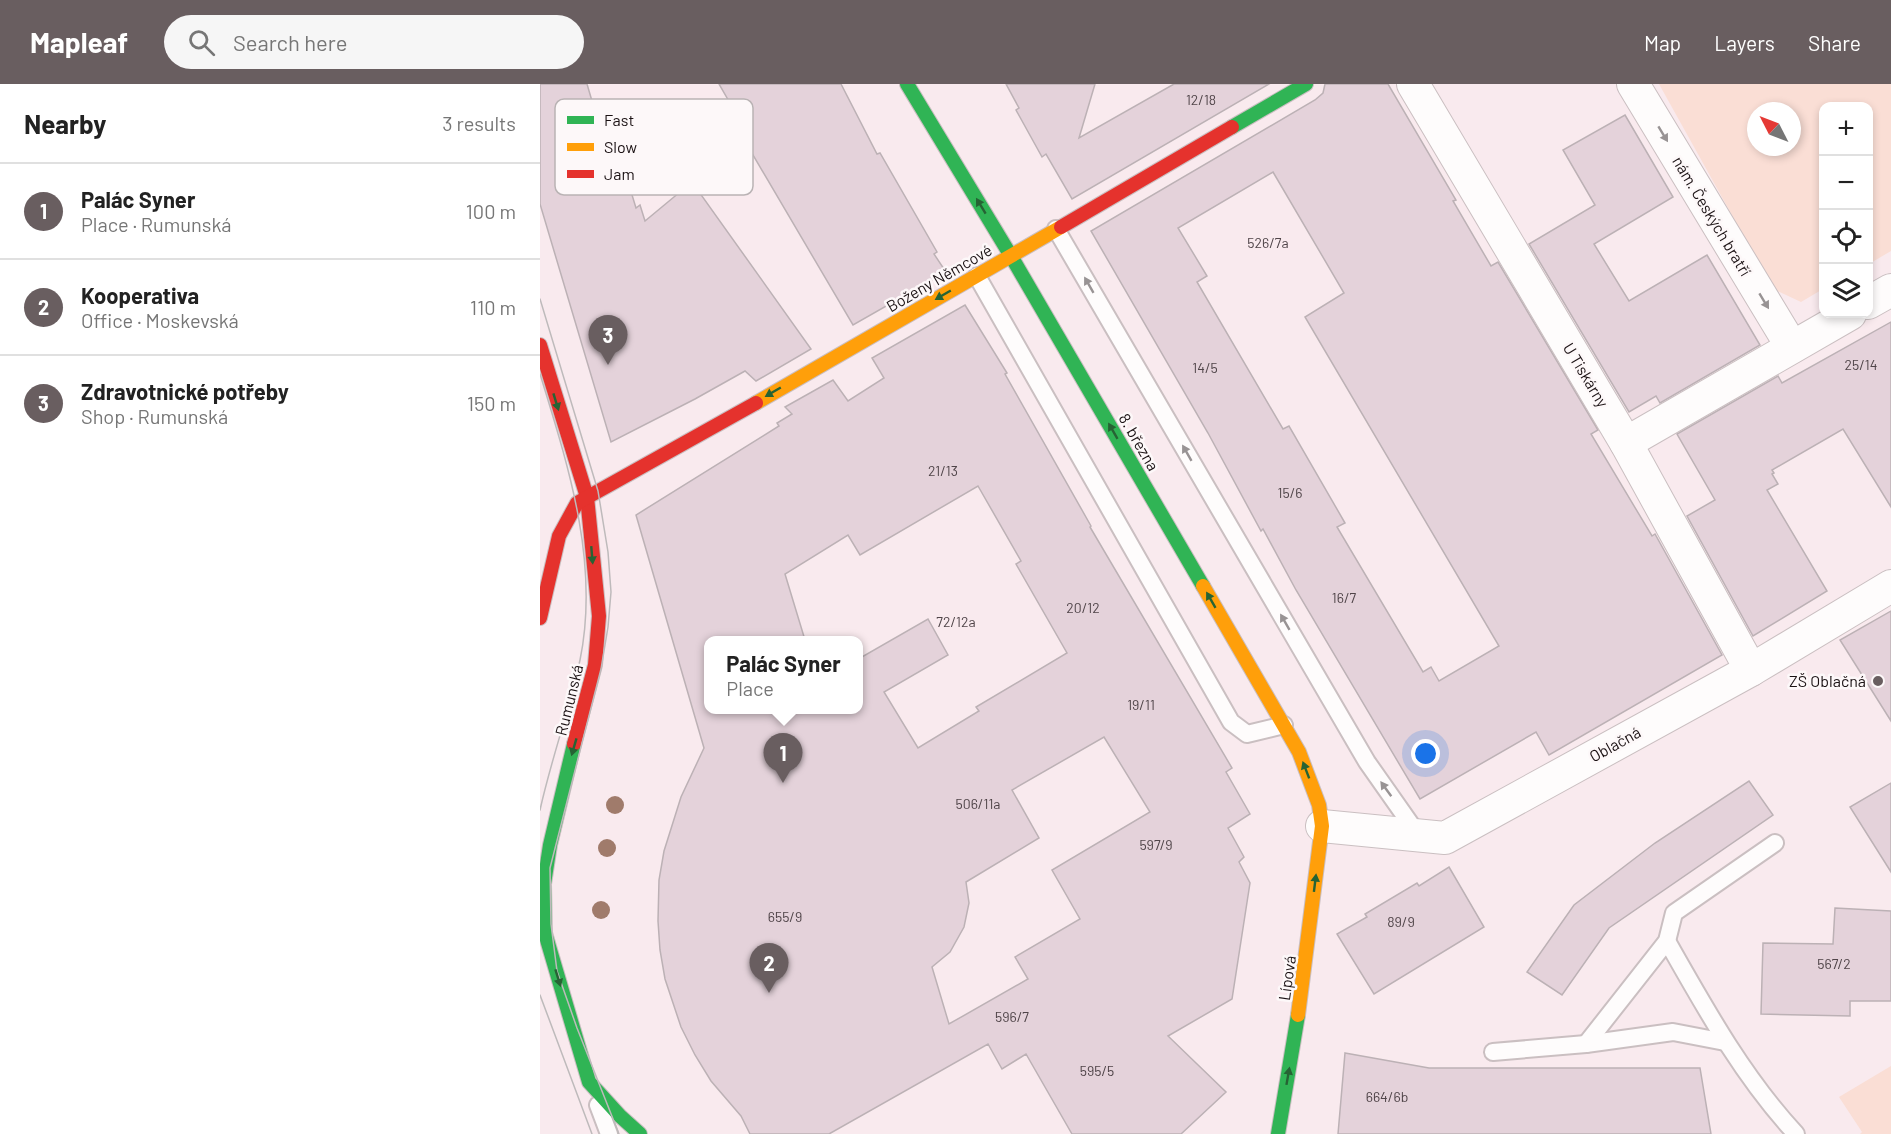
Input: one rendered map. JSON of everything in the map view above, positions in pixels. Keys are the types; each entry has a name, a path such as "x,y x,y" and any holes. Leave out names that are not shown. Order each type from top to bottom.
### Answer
{"street":[{"name":"8. března","path":"907,84 1011,256 1284,725 1299,752 1319,805 1322,826"},
{"name":"Boženy Němcové","path":"587,497 977,276 1306,84"},
{"name":"U Tiskárny","path":"1413,84 1626,442 1751,670"},
{"name":"nám. Českých bratří","path":"1633,84 1792,347"},
{"path":"1873,301 1891,290"},
{"path":"1626,442 1843,318"},
{"name":"Rumunská","path":"540,345 587,497 600,616 595,665 560,799 544,884 545,933 589,1082"},
{"path":"540,618 560,536 577,503 587,497"},
{"name":"Oblačná","path":"1322,826 1445,838 1751,670 1891,586"},
{"name":"Lípová","path":"1278,1134 1303,986 1322,826"},
{"path":"589,1082 640,1134"}],"lane":[{"path":"1056,229 1367,762 1420,836"},
{"path":"977,276 1231,722 1247,734 1284,725"},
{"path":"540,536 560,536"},
{"path":"1586,1044 1667,941 1674,913 1774,843"},
{"path":"1667,941 1725,1042 1771,1106 1796,1134"},
{"path":"1492,1052 1586,1044 1673,1032 1725,1042"},
{"path":"589,1082 609,1134"}],"shaded area":[{"path":"1659,84 1891,84 1891,251 1873,262 1873,102 1819,102 1819,291 1801,302 1773,289"},
{"path":"1891,1066 1891,1134 1860,1134 1862,1132 1839,1097"}],"building":[{"path":"540,84 587,84 591,99 555,99 555,195 632,195 636,208 640,205 645,221 676,195 701,195 811,349 756,381 745,371 611,442 540,204"},
{"path":"719,84 841,84 877,154 880,153 937,252 934,254 946,272 853,325 753,155 753,99 728,99"},
{"path":"1006,84 1095,84 1079,138 1174,84 1269,84 1072,199 1046,154 1042,157 1016,110 1019,108"},
{"path":"1325,84 1388,84 1456,200 1453,201 1491,266 1498,262 1598,430 1591,434 1652,536 1655,534 1722,655 1549,755 1536,732 1420,799 1296,590 1263,529 1261,531 1208,433 1091,231 1315,100 1323,93","holes":["1273,172 1344,293 1305,317 1499,646 1439,681 1431,667 1423,672 1337,527 1345,523 1289,426 1283,429 1197,282 1207,276 1178,228"]},
{"path":"1625,115 1673,197 1594,244 1629,301 1707,255 1760,345 1660,403 1656,396 1629,412 1529,244 1595,205 1563,150"},
{"path":"965,305 1007,373 1005,374 1090,527 1232,768 1226,772 1250,814 1228,828 1244,857 1239,862 1250,883 1232,999 1168,1036 1226,1092 1181,1134 1072,1134 1026,1054 1002,1069 988,1044 829,1134 750,1134 741,1116 711,1081 681,1027 665,979 660,950 659,880 664,851 681,797 704,748 636,515 779,426 777,423 792,414 785,407 833,380 848,401 884,378 872,358","holes":["978,486 1021,561 1016,564 1067,653 976,707 979,711 918,748 884,692 948,655 928,619 863,656 863,714 704,714 704,636 804,636 785,574 848,535 860,555","1104,737 1150,812 1052,870 1080,919 1015,957 1028,979 949,1024 932,967 950,952 964,927 969,903 966,882 1039,838 1012,790"]},
{"path":"1891,322 1891,507 1843,429 1772,470 1778,484 1767,490 1827,591 1753,636 1687,516 1715,500 1677,434 1778,376 1782,383"},
{"name":"ZŠ Oblačná","path":"1891,611 1891,721 1840,640"},
{"path":"1749,781 1773,815 1609,928 1562,995 1527,972 1574,905 1655,843"},
{"path":"1891,783 1891,872 1850,807"},
{"path":"1449,867 1484,927 1374,994 1337,934 1367,917 1365,914 1417,883 1419,886"},
{"path":"1835,908 1891,911 1891,1001 1850,1001 1850,1016 1761,1014 1763,943 1833,944"},
{"path":"1345,1053 1429,1068 1700,1068 1711,1134 1338,1134"}],"tram line":[{"path":"540,299 598,491 608,552 611,592 601,669 550,868 551,924 557,971 619,1134"},
{"path":"540,374 561,443 578,515 584,551 586,587 585,624 580,660 540,810"},
{"path":"540,995 592,1134"}],"traffic: fast":[{"path":"907,84 1011,256 1203,586"},
{"path":"1232,127 1306,84"},
{"path":"574,744 550,845 544,884 545,933 589,1082 640,1134"},
{"path":"1278,1134 1298,1015"}],"traffic: slow":[{"path":"756,403 1061,227"},
{"path":"1203,586 1299,752 1319,805 1322,826 1298,1015"}],"traffic: jam":[{"path":"1061,227 1232,127"},
{"path":"540,345 587,497 599,616 595,665 574,744"},
{"path":"540,618 559,536 577,503 756,403"}],"place":[{"name":"Zdravotnické potřeby","path":"608,365"},
{"name":"ZŠ Oblačná","path":"1878,681"},
{"name":"Palác Syner","path":"783,783"},
{"name":"Kooperativa","path":"769,993"}]}
